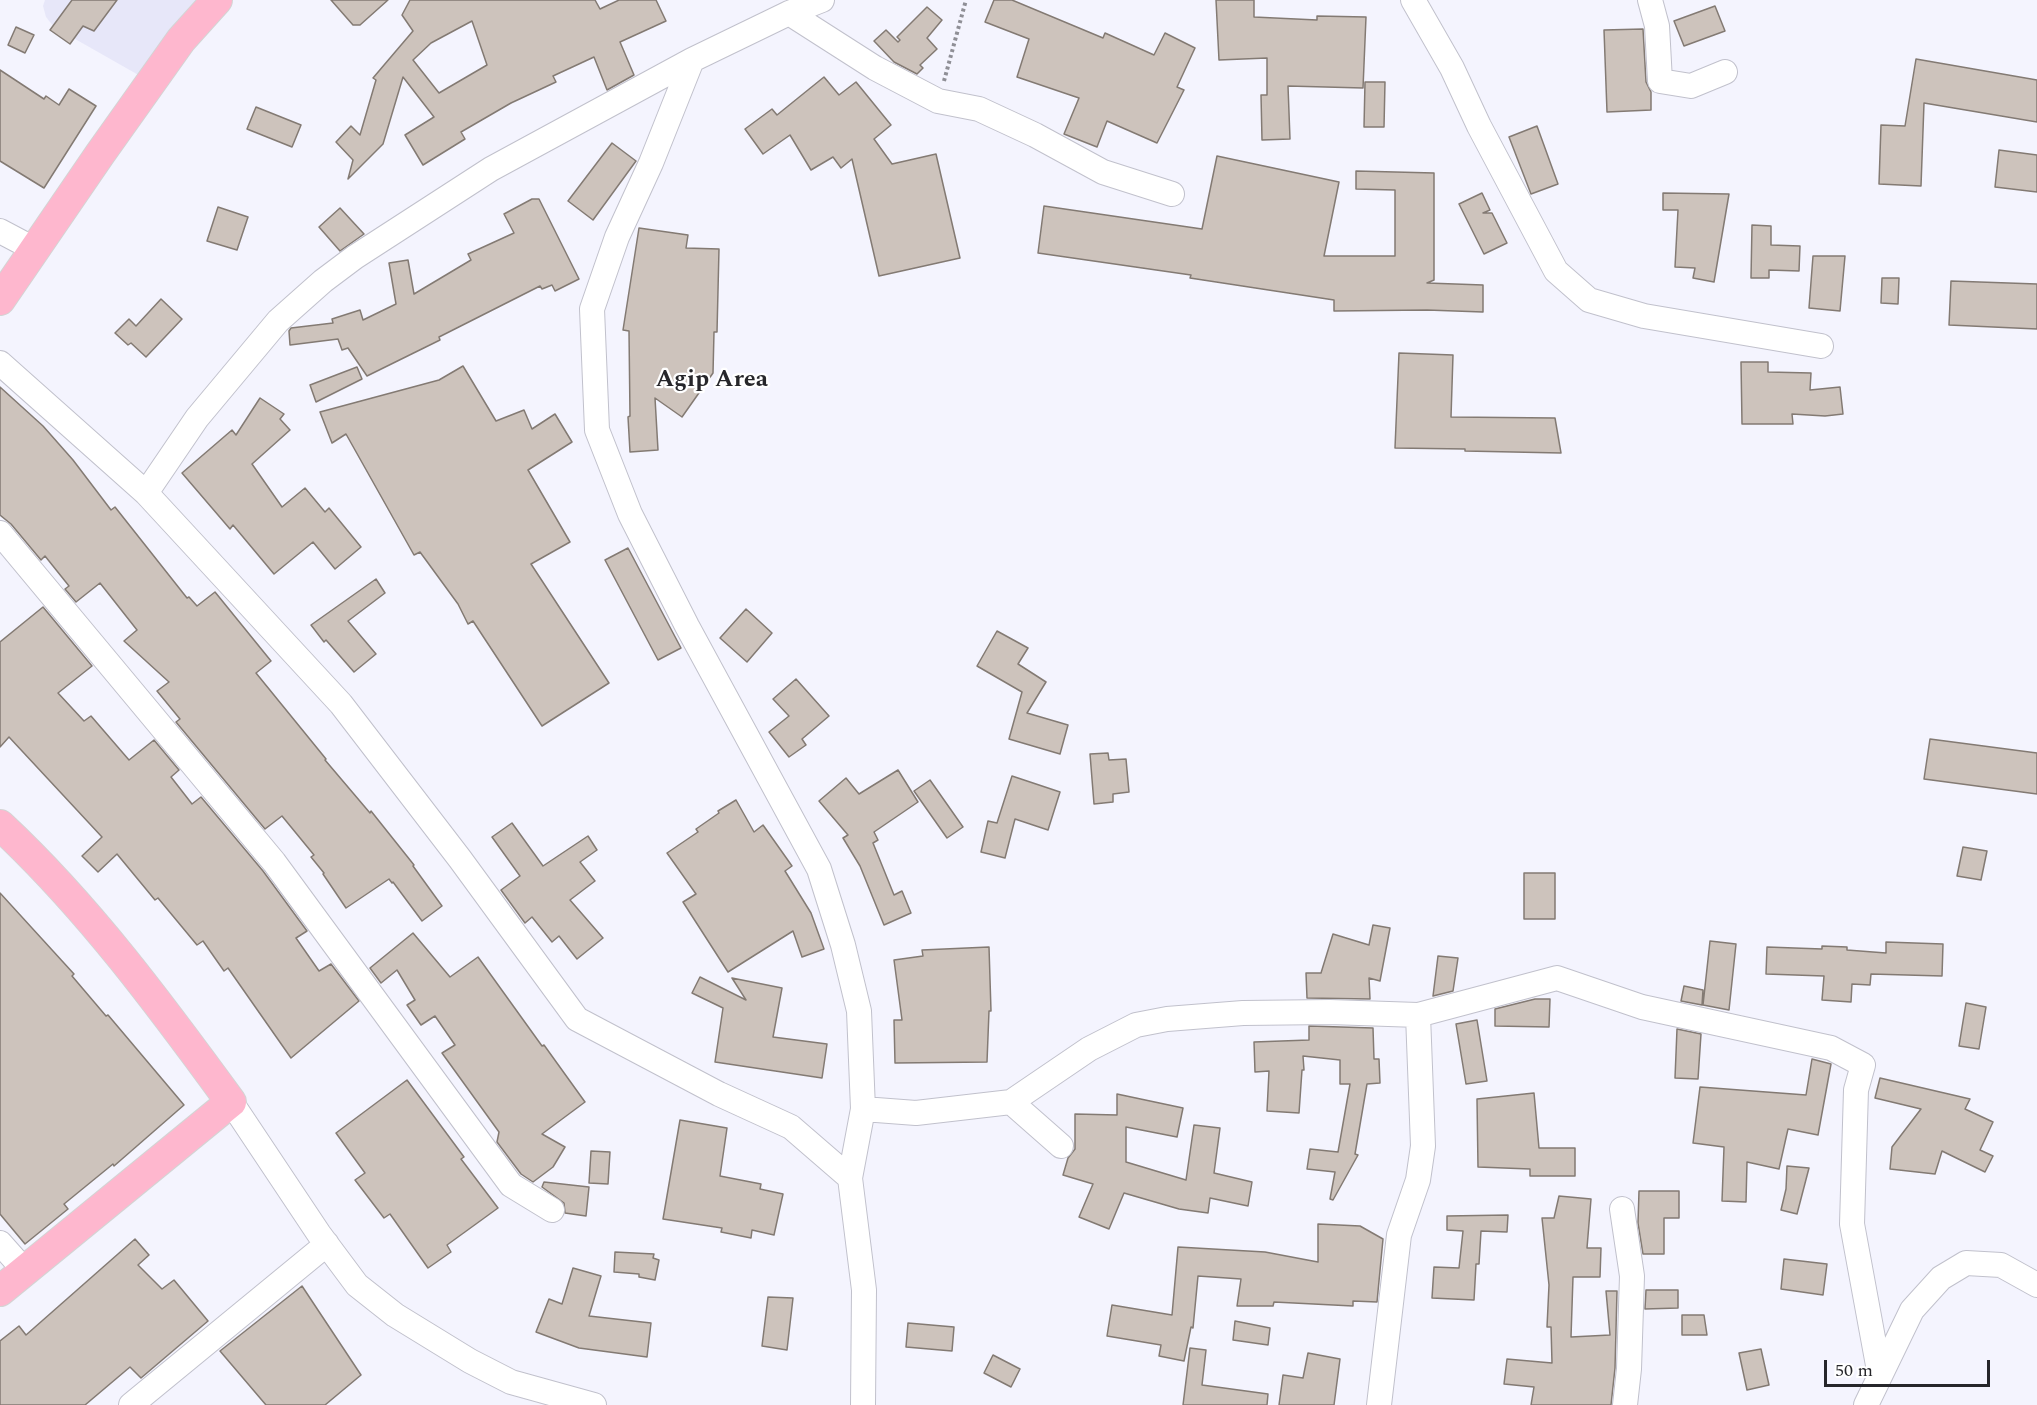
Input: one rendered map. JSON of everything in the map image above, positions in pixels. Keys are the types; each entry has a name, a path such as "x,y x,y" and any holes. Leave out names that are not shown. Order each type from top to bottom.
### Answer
{"main road":[{"path":"0,300 181,40 216,0"},
{"path":"0,825 36,859 108,944 182,1034 231,1102 0,1291"}],"street":[{"path":"146,493 197,418 278,321 323,281 355,257 491,169 692,60 822,0"},
{"path":"1413,0 1452,68 1479,126 1556,271 1589,300 1644,316 1821,346"},
{"path":"1650,0 1657,26 1660,81 1691,86 1725,72"},
{"path":"789,14 875,68 938,102 979,109 1035,135 1103,172 1172,194"},
{"path":"692,60 651,163 617,237 592,309 597,430 635,524 687,627 819,869 843,945 859,1011 862,1109 850,1178 864,1290 863,1405"},
{"path":"0,231 34,249"},
{"path":"0,363 146,493 341,704 460,859 577,1019 719,1094 791,1127 850,1178"},
{"path":"0,533 274,862 511,1185 552,1210"},
{"path":"862,1109 916,1113 1011,1102 1089,1049 1136,1025 1167,1019 1243,1013 1330,1012 1418,1015 1557,978 1642,1007 1831,1048 1863,1065 1856,1090 1852,1224 1880,1376"},
{"path":"1379,1405 1399,1235 1418,1180 1423,1146 1418,1015"},
{"path":"231,1102 357,1285 395,1316 470,1361 511,1382 585,1404"},
{"path":"1011,1102 1060,1146"},
{"path":"1622,1209 1632,1276 1629,1369 1625,1405"},
{"path":"0,1243 24,1270"},
{"path":"131,1405 327,1244"},
{"path":"1866,1405 1912,1310 1941,1278 1966,1263 2001,1265 2037,1285"}],"path":[{"path":"938,102 966,0"}],"shaded area":[{"path":"45,0 201,0 149,81 54,27 46,17 43,6"}],"building":[{"path":"72,0 117,0 94,31 83,26 70,44 50,30"},
{"path":"331,0 388,0 360,25 353,25"},
{"path":"410,0 595,0 600,9 619,0 656,0 666,21 620,42 634,75 607,90 594,57 553,76 556,82 511,103 461,132 465,139 423,165 405,135 434,117 403,77 383,144 348,179 353,160 336,142 351,126 360,135 376,80 373,78 413,31 402,15","holes":["472,21 487,65 439,93 413,60 431,43"]},
{"path":"994,0 1012,0 1103,38 1105,33 1154,55 1165,33 1195,48 1177,87 1184,90 1157,143 1107,121 1097,147 1064,134 1079,98 1017,77 1029,39 985,22"},
{"path":"1216,0 1254,0 1254,17 1317,20 1317,16 1366,17 1363,88 1288,86 1290,139 1262,140 1261,95 1267,95 1267,58 1219,60"},
{"path":"1715,6 1725,31 1684,46 1674,21"},
{"path":"927,7 942,20 927,38 937,49 920,65 923,68 917,74 894,62 874,41 886,30 898,42 900,40 897,37"},
{"path":"16,27 34,35 25,53 8,45"},
{"path":"1643,29 1646,82 1651,92 1651,110 1607,112 1604,30"},
{"path":"1916,59 2037,80 2037,122 1924,103 1921,186 1879,184 1881,125 1905,126"},
{"path":"0,70 44,99 46,96 59,105 69,89 96,106 44,188 0,161"},
{"path":"824,77 839,95 856,82 891,125 874,139 892,164 936,154 960,258 879,276 852,159 841,168 833,157 811,170 790,135 763,154 745,129 772,109 777,115"},
{"path":"1365,82 1385,82 1384,127 1364,127"},
{"path":"256,107 301,125 292,147 247,129"},
{"path":"1537,126 1558,184 1531,194 1509,137"},
{"path":"612,143 636,161 593,220 568,201"},
{"path":"1999,150 2037,155 2037,192 1995,187"},
{"path":"1217,156 1339,182 1324,256 1395,256 1395,190 1356,189 1356,171 1434,173 1434,280 1427,283 1483,285 1483,312 1334,311 1334,300 1190,278 1191,275 1038,253 1044,206 1202,229"},
{"path":"1482,193 1490,210 1483,213 1492,213 1507,243 1484,254 1459,204"},
{"path":"1663,193 1729,194 1714,282 1693,278 1695,268 1675,267 1678,210 1663,210"},
{"path":"532,199 539,199 579,279 555,291 552,285 542,289 540,286 367,376 348,348 342,350 338,339 290,345 289,331 291,328 333,323 332,319 360,310 363,320 396,304 389,263 408,260 414,294 471,260 468,254 514,233 504,214"},
{"path":"218,207 248,217 237,250 207,241"},
{"path":"340,208 364,234 340,251 319,227"},
{"path":"1752,225 1771,226 1771,245 1800,246 1799,271 1769,270 1769,278 1751,278"},
{"path":"639,228 688,235 686,248 719,249 717,332 714,332 713,373 682,417 655,398 658,450 630,452 629,331 623,330"},
{"path":"1813,256 1845,256 1840,311 1809,308"},
{"path":"1882,278 1899,278 1898,304 1881,303"},
{"path":"1951,281 2037,284 2037,329 1949,325"},
{"path":"161,299 182,319 146,357 131,343 128,345 115,333 129,319 136,326"},
{"path":"1399,353 1453,355 1451,417 1555,418 1561,453 1395,448"},
{"path":"1741,362 1768,362 1768,372 1811,373 1810,390 1840,387 1843,414 1825,416 1792,414 1793,424 1742,424"},
{"path":"463,366 496,421 524,410 532,429 555,414 572,442 528,470 570,542 531,564 609,683 542,726 473,621 468,624 458,604 420,552 414,555 346,434 332,443 320,412 439,380"},
{"path":"357,367 362,379 316,402 310,385"},
{"path":"0,387 43,426 73,460 111,510 115,507 187,598 189,597 197,606 215,592 271,661 256,673 325,760 370,813 371,811 414,865 442,906 422,921 389,879 346,908 311,857 314,855 282,816 265,829 176,722 180,719 157,691 169,682 124,641 137,630 100,583 76,602 65,589 69,586 45,556 41,560 11,524 0,515"},
{"path":"260,398 284,414 280,419 290,430 252,464 282,507 305,488 325,512 329,508 361,547 335,569 313,542 274,574 233,525 230,529 182,473 232,430 236,435"},
{"path":"628,548 681,648 658,660 605,560"},
{"path":"376,579 385,593 348,621 376,654 354,672 326,640 324,642 311,625"},
{"path":"43,607 92,666 58,693 84,721 91,716 129,760 154,740 179,770 171,777 192,804 201,797 263,871 307,931 296,938 319,971 331,964 359,1001 291,1058 228,968 224,971 203,941 197,945 158,898 155,900 117,854 98,872 82,856 102,837 9,737 0,747 0,642"},
{"path":"746,609 772,633 747,662 720,638"},
{"path":"997,631 1028,648 1018,664 1046,682 1027,713 1068,725 1060,754 1009,739 1022,692 977,666"},
{"path":"796,679 829,716 802,739 806,745 789,757 769,732 789,716 773,699"},
{"path":"1930,739 2037,753 2037,794 1924,779"},
{"path":"1108,753 1109,760 1126,759 1129,792 1113,794 1113,802 1094,804 1090,754"},
{"path":"898,770 918,802 874,832 878,840 873,843 894,895 902,891 911,913 884,925 860,866 843,838 848,835 819,801 846,778 859,794"},
{"path":"1012,776 1060,792 1048,830 1015,819 1005,858 981,852 988,821 997,823"},
{"path":"930,780 963,827 947,838 914,791"},
{"path":"736,800 754,832 763,825 792,866 785,871 811,913 824,949 802,957 793,931 728,972 683,902 696,894 667,853 698,832 696,829 719,813 718,811"},
{"path":"512,823 543,866 588,836 597,850 580,862 595,881 570,900 603,938 577,959 559,936 552,942 532,917 525,923 501,890 520,876 492,837"},
{"path":"1963,847 1987,851 1981,880 1957,876"},
{"path":"1524,873 1555,873 1555,919 1524,919"},
{"path":"0,893 74,974 72,976 184,1105 114,1166 113,1164 64,1204 68,1209 25,1244 0,1214"},
{"path":"1373,925 1390,928 1380,981 1369,978 1370,999 1307,998 1306,973 1321,973 1333,934 1369,945"},
{"path":"413,933 450,977 478,957 585,1102 542,1134 565,1147 553,1167 533,1182 521,1174 497,1142 499,1132 442,1053 455,1045 435,1016 421,1025 407,1005 415,1000 397,970 381,983 370,968"},
{"path":"1710,941 1736,944 1729,1010 1703,1005"},
{"path":"1886,942 1943,944 1942,976 1871,974 1870,985 1852,984 1851,1002 1822,1000 1824,976 1766,974 1767,947 1822,949 1822,946 1847,947 1847,950 1886,953"},
{"path":"989,947 991,1011 989,1011 987,1062 895,1063 894,1020 902,1020 894,960 923,956 922,950"},
{"path":"1438,956 1458,958 1453,991 1433,996"},
{"path":"700,977 746,1000 732,978 782,988 773,1037 827,1044 822,1078 715,1062 723,1008 692,993"},
{"path":"1684,986 1703,990 1702,1005 1681,1001"},
{"path":"1535,999 1550,999 1549,1027 1495,1026 1495,1009"},
{"path":"1966,1003 1986,1007 1979,1049 1959,1046"},
{"path":"1477,1020 1487,1081 1466,1084 1456,1024"},
{"path":"1309,1026 1373,1028 1374,1059 1379,1059 1380,1083 1367,1084 1355,1154 1358,1155 1333,1200 1330,1199 1335,1172 1307,1169 1310,1149 1338,1152 1350,1084 1340,1084 1340,1060 1303,1056 1304,1070 1302,1070 1299,1113 1267,1111 1269,1071 1255,1072 1254,1042 1309,1040"},
{"path":"1677,1029 1701,1034 1698,1079 1675,1078"},
{"path":"1812,1059 1831,1064 1818,1135 1788,1129 1779,1169 1747,1162 1746,1202 1722,1201 1724,1147 1693,1143 1700,1087 1806,1095"},
{"path":"1880,1078 1970,1099 1965,1109 1993,1122 1980,1150 1993,1156 1985,1172 1942,1151 1935,1174 1890,1169 1892,1147 1921,1109 1875,1098"},
{"path":"407,1080 464,1157 461,1159 498,1208 447,1245 451,1252 428,1268 390,1214 384,1218 355,1180 365,1173 336,1133"},
{"path":"1534,1093 1539,1148 1575,1148 1575,1176 1530,1176 1530,1169 1478,1167 1477,1099"},
{"path":"1117,1094 1183,1108 1177,1137 1126,1127 1126,1162 1186,1180 1194,1125 1220,1128 1214,1173 1252,1182 1248,1206 1210,1198 1208,1213 1179,1209 1124,1193 1109,1229 1079,1217 1093,1184 1063,1175 1068,1158 1075,1149 1075,1114 1117,1115"},
{"path":"680,1120 727,1128 720,1176 761,1184 760,1189 783,1194 774,1235 752,1230 751,1238 721,1232 722,1228 663,1219"},
{"path":"591,1151 610,1152 608,1184 589,1183"},
{"path":"1787,1166 1809,1168 1797,1214 1781,1210 1786,1189"},
{"path":"544,1182 589,1187 586,1216 565,1213 564,1203 542,1187"},
{"path":"1639,1191 1679,1191 1679,1218 1664,1218 1664,1254 1643,1254 1638,1223"},
{"path":"1559,1196 1591,1199 1587,1248 1601,1248 1600,1277 1573,1277 1571,1337 1610,1335 1606,1291 1617,1291 1615,1368 1611,1405 1531,1405 1534,1387 1504,1384 1507,1359 1552,1363 1551,1327 1547,1327 1549,1285 1542,1218 1554,1218"},
{"path":"1508,1215 1507,1232 1481,1231 1474,1300 1432,1298 1434,1267 1459,1268 1463,1231 1447,1230 1447,1216"},
{"path":"1318,1224 1360,1226 1383,1239 1377,1302 1353,1301 1353,1306 1274,1302 1273,1306 1237,1306 1241,1279 1198,1276 1193,1328 1191,1327 1184,1361 1159,1356 1161,1345 1107,1336 1112,1305 1172,1315 1178,1247 1265,1252 1318,1262"},
{"path":"135,1239 149,1255 138,1265 162,1289 174,1280 208,1321 141,1378 130,1367 85,1405 0,1405 0,1341 19,1326 26,1335"},
{"path":"615,1252 654,1254 653,1258 659,1260 655,1280 639,1277 639,1274 614,1272"},
{"path":"1784,1259 1827,1264 1823,1295 1781,1289"},
{"path":"573,1268 601,1276 589,1316 651,1323 647,1357 579,1348 536,1332 549,1299 562,1304"},
{"path":"302,1286 361,1375 325,1405 266,1405 220,1351"},
{"path":"1646,1290 1678,1290 1678,1308 1645,1309"},
{"path":"768,1297 793,1298 787,1350 762,1346"},
{"path":"1682,1315 1704,1315 1707,1335 1682,1335"},
{"path":"1235,1321 1270,1328 1268,1345 1233,1340"},
{"path":"908,1323 954,1327 952,1351 906,1347"},
{"path":"1190,1348 1206,1350 1202,1385 1268,1394 1267,1405 1183,1405"},
{"path":"1761,1349 1769,1385 1747,1390 1739,1353"},
{"path":"1308,1353 1340,1359 1334,1405 1279,1405 1283,1375 1303,1378"},
{"path":"993,1355 1020,1369 1011,1387 984,1373"}],"district":[{"name":"Agip Area","path":"712,381"}]}
